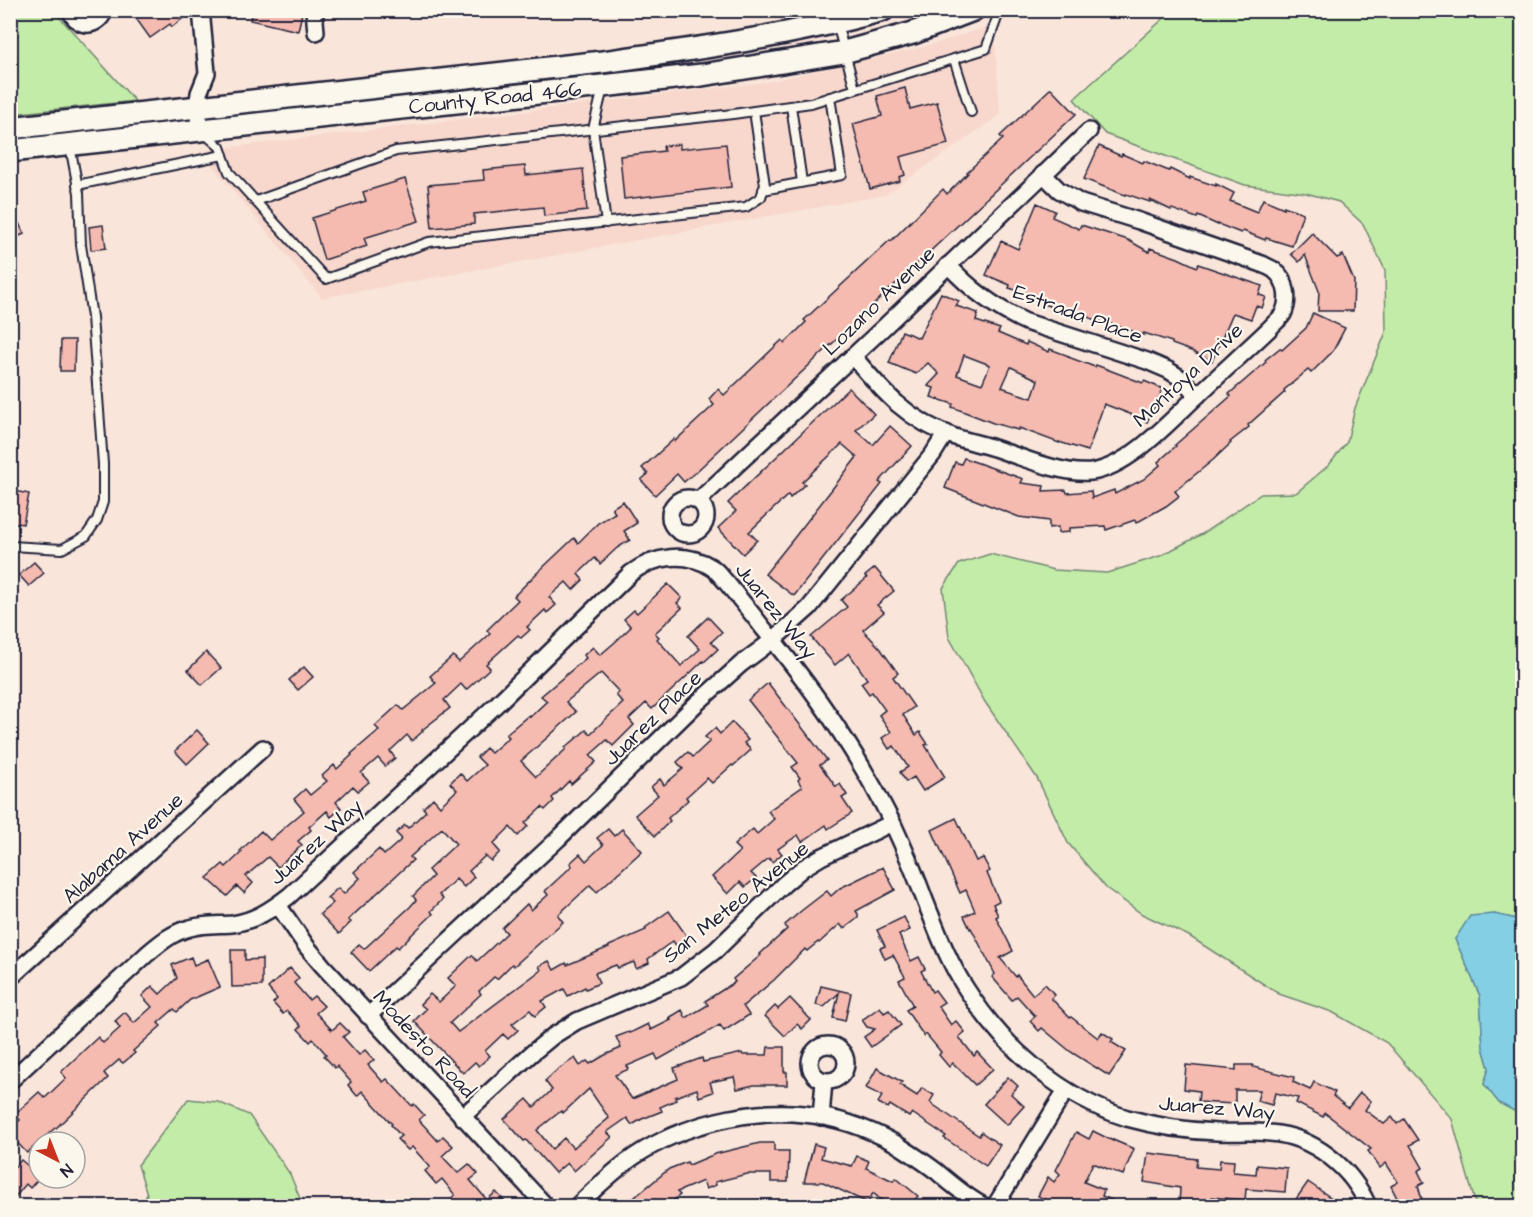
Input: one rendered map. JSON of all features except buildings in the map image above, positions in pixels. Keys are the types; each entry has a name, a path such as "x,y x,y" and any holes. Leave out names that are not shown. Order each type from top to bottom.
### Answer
{"main road":[{"name":"County Road 466","path":"10,128 602,62 694,49 837,24 883,10"},
{"name":"County Road 466","path":"10,151 702,75 844,52 913,33 973,10"}],"street":[{"path":"70,10 74,18 85,24 97,21 105,10"},
{"path":"200,130 197,108 199,93 207,73 201,10"},
{"path":"314,10 316,32"},
{"name":"Lozano Avenue","path":"698,501 1089,131"},
{"name":"Montoya Drive","path":"853,356 896,404 928,426 1050,466 1090,472 1120,462 1151,440 1282,315 1287,301 1286,288 1281,277 1274,270 1139,221 1081,203 1059,190 1043,174"},
{"name":"Estrada Place","path":"948,265 978,294 1008,314 1026,322 1147,361 1179,377 1198,395"},
{"name":"Juarez Place","path":"368,1016 558,839 696,704 809,608 933,454 946,433"},
{"name":"Juarez Way","path":"10,1081 169,936 198,926 232,924 253,919 278,905 497,704 631,573 642,565 659,559 684,557 693,558 713,568 798,670 834,722 862,767 892,823 952,965 968,992 1008,1043 1066,1090 1126,1118 1170,1128 1274,1133 1320,1149 1355,1182 1368,1206"},
{"name":"Alabama Avenue","path":"10,978 263,748"},
{"name":"San Meteo Avenue","path":"462,1117 553,1035 577,1021 681,977 716,950 803,868 892,823"},
{"name":"Modesto Road","path":"278,905 312,954 546,1206"},
{"path":"821,1117 824,1081"},
{"path":"995,1206 1066,1090"},
{"path":"577,1206 633,1157 657,1142 716,1120 752,1114 804,1114 836,1120 866,1130 894,1143 921,1160 957,1189 984,1206"}],"lane":[{"path":"256,201 396,151 811,103 986,49 1000,10"},
{"path":"837,24 855,89"},
{"path":"954,59 970,112"},
{"path":"604,86 593,129 606,223"},
{"path":"763,190 842,174 830,97"},
{"path":"791,106 802,182"},
{"path":"200,130 220,147 230,172 326,279 429,242 746,207 761,197 765,185 754,111"},
{"path":"11,546 62,549 86,536 97,520 103,502 103,464 92,317 81,245 77,185 69,144"},
{"path":"77,185 223,155"}],"shaded area":[{"path":"994,25 1000,115 885,195 322,298 200,151 766,82 920,48"}],"green space":[{"path":"1494,10 1522,20 1522,920 1494,914 1455,939 1480,996 1483,1047 1489,1068 1484,1084 1499,1103 1522,1115 1522,1206 1476,1206 1452,1119 1387,1043 1332,1012 1279,994 1189,936 1142,914 1106,888 1068,843 1037,778 985,702 949,637 943,588 959,564 990,554 1054,570 1107,573 1160,556 1202,534 1261,494 1296,493 1329,465 1347,442 1355,408 1386,332 1385,270 1363,224 1339,202 1306,193 1245,185 1105,134 1074,99 1172,11"},
{"path":"10,11 54,11 135,101 11,114"},
{"path":"188,1099 218,1102 249,1115 290,1174 303,1206 142,1206 147,1194 138,1165"}],"water":[{"path":"1494,914 1522,920 1522,1115 1499,1103 1484,1084 1489,1068 1483,1047 1480,996 1455,939 1470,916"}]}
